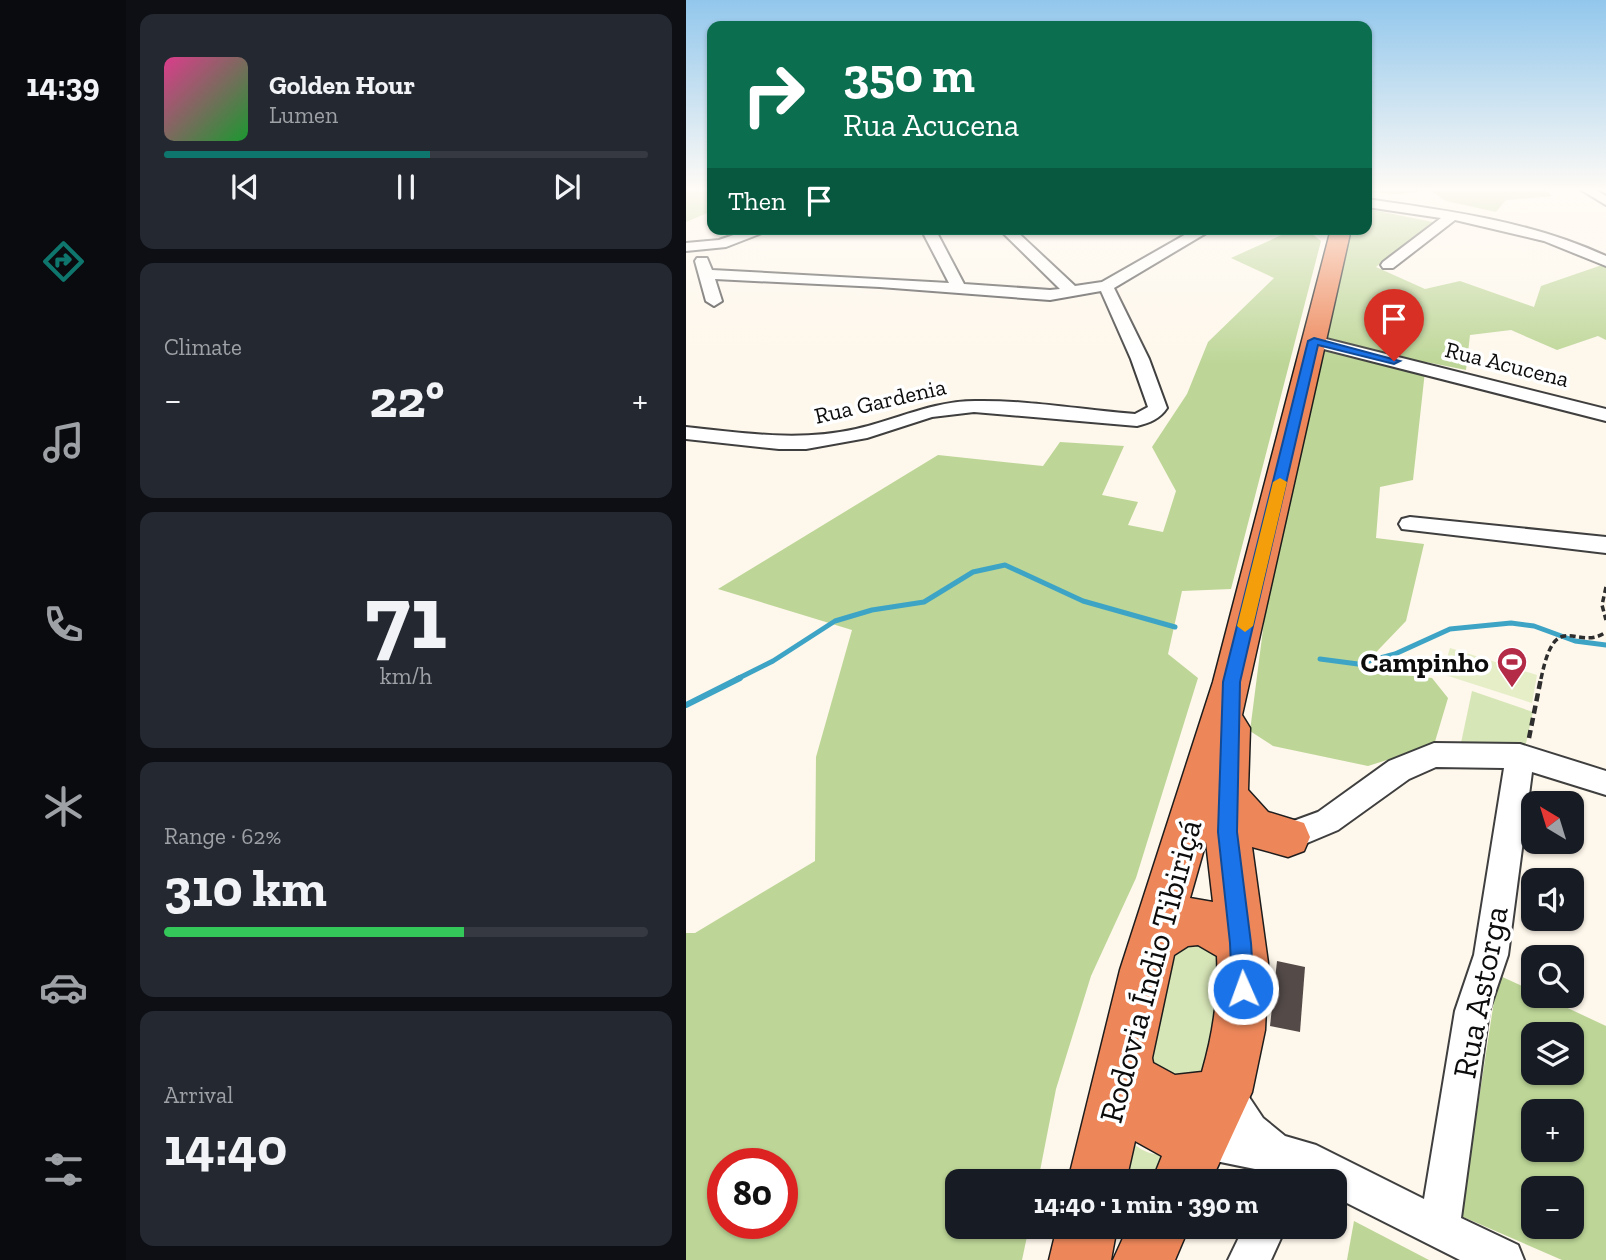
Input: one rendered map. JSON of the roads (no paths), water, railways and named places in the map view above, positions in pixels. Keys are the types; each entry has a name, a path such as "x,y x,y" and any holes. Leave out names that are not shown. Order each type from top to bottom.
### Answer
{"highway":[{"name":"Rodovia Índio Tibiriçá","path":"1100,1169 1127,1068 1154,940 1232,682 1336,247"},
{"name":"Rodovia Índio Tibiriçá","path":"1202,1138 1235,1053 1242,1006 1241,943 1227,832 1232,682"},
{"path":"1228,797 1240,815 1256,830 1288,837"},
{"path":"1235,888 1259,854 1288,837"},
{"path":"1154,940 1179,923 1191,920 1214,925 1241,943"},
{"path":"1127,1068 1142,1108 1151,1119 1163,1129 1179,1136 1202,1138"},
{"path":"1080,1260 1084,1239"},
{"path":"1144,1260 1154,1239"}],"street":[{"path":"937,247 959,288"},
{"path":"1025,247 1073,293"},
{"path":"707,274 959,288 1026,295 1073,293 1106,286 1175,247"},
{"path":"1388,265 1412,247"},
{"path":"1572,247 1606,262"},
{"path":"686,253 701,259 714,301"},
{"name":"Rua Gardenia","path":"688,430 779,443 806,443 860,434 949,408 1017,408 1127,421 1146,417 1157,408 1140,359 1106,286"},
{"name":"Rua Acucena","path":"1314,341 1606,415"},
{"path":"1410,524 1606,545"},
{"path":"1288,837 1328,821 1379,783 1416,761 1434,755 1522,757 1606,783"},
{"name":"Rua Astorga","path":"1440,1227 1472,1011 1491,955 1522,757"},
{"path":"1202,1138 1245,1125 1289,1164"},
{"path":"1202,1138 1289,1164 1440,1227 1503,1260"},
{"path":"1249,1260 1260,1239"}],"waterway":[{"path":"737,679 773,661 835,621 872,610 924,602 973,572 1005,565 1083,601 1175,627"},
{"path":"1320,659 1358,664 1395,654 1450,629 1511,623 1534,626 1575,641 1606,645"},
{"path":"686,705 740,678"}],"place":[{"name":"Campinho","path":"1512,689"}]}
